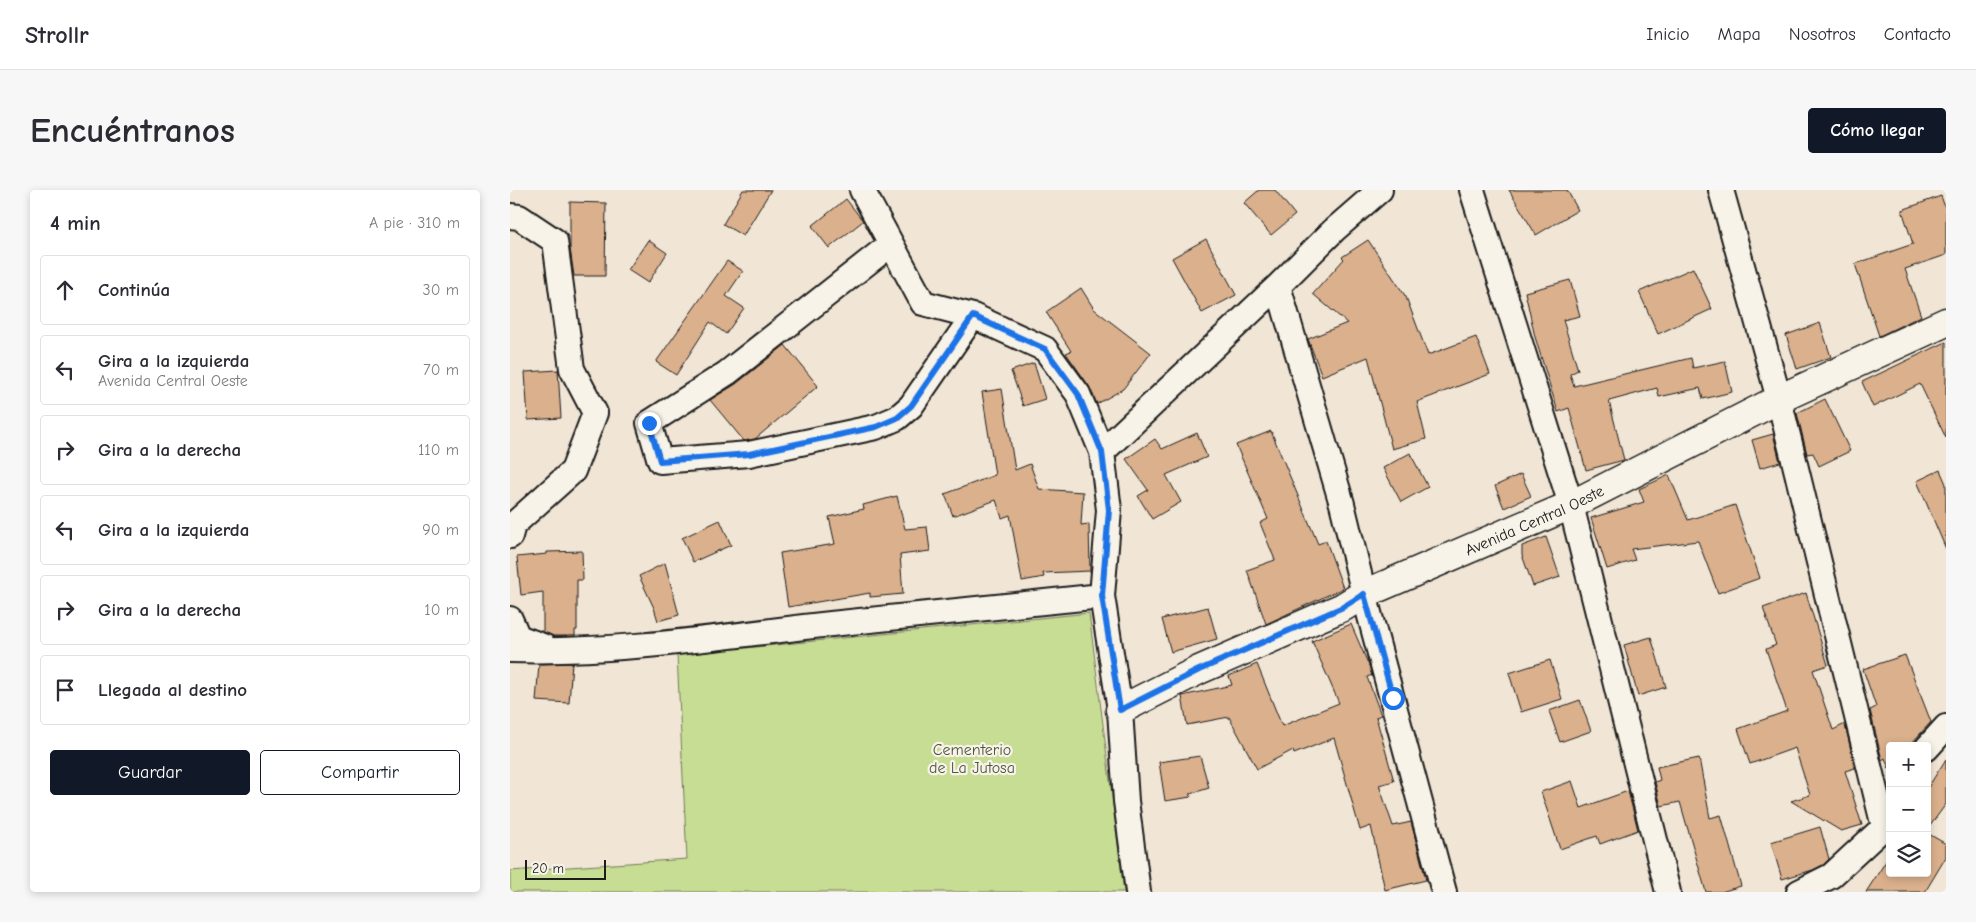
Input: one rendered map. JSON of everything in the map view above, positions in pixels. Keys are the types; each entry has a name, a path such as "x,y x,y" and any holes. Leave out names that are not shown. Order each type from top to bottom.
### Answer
{"street":[{"path":"862,190 923,303 973,316 1045,349 1078,394 1102,452 1109,510 1102,596 1120,710 1126,801 1138,892"},
{"path":"1102,452 1278,286 1334,230 1380,190"},
{"path":"1472,190 1571,505 1668,892"},
{"path":"1721,190 1779,398 1886,814"},
{"path":"510,216 518,217 555,241 572,369 595,414 573,471 513,525 510,536"},
{"path":"892,244 727,373 649,423 660,461 749,454 876,427 897,418 911,406 973,316"},
{"path":"1278,286 1342,504 1364,594 1444,892"},
{"name":"Avenida Central Oeste","path":"1120,710 1199,670 1343,607 1364,594 1571,505 1779,398 1946,322"},
{"path":"510,650 558,652 652,645 1102,596"},
{"path":"510,618 518,637 558,652"},
{"path":"1931,744 1946,727"},
{"path":"1799,892 1831,876 1886,819"},
{"path":"1839,892 1886,820"}],"green space":[{"name":"Cementerio de La Jutosa","path":"1089,613 1124,892 510,892 510,871 687,859 677,655"}],"building":[{"path":"743,190 771,190 743,236 723,224"},
{"path":"1259,190 1275,190 1295,215 1271,235 1244,203"},
{"path":"1509,190 1567,190 1578,210 1536,235"},
{"path":"1941,196 1946,210 1946,255 1905,269 1921,316 1879,336 1855,264 1913,244 1902,210"},
{"path":"846,199 863,221 829,248 812,226"},
{"path":"570,202 606,203 605,276 574,276 570,248"},
{"path":"1206,239 1236,295 1202,313 1172,258"},
{"path":"648,240 667,253 648,283 628,270"},
{"path":"1368,240 1406,297 1428,355 1476,337 1490,374 1417,402 1426,439 1392,449 1368,357 1322,376 1308,339 1347,323 1313,294 1344,259 1342,257"},
{"path":"727,261 743,271 726,296 744,308 726,334 710,322 676,375 656,362"},
{"path":"1693,268 1712,309 1658,334 1639,292"},
{"path":"1570,280 1580,316 1563,320 1578,370 1570,374 1574,386 1691,358 1693,368 1725,361 1732,392 1703,399 1700,388 1659,397 1657,388 1609,401 1624,460 1586,470 1569,408 1558,412 1535,337 1525,292"},
{"path":"1081,288 1094,309 1151,353 1123,389 1097,404 1089,386 1066,353 1071,351 1046,312"},
{"path":"1820,323 1831,357 1797,369 1786,335"},
{"path":"1946,342 1946,438 1920,384 1873,407 1862,382"},
{"path":"785,345 818,386 755,439 744,441 710,400 736,384"},
{"path":"1034,363 1045,399 1023,406 1011,371"},
{"path":"558,370 561,418 528,420 525,372"},
{"path":"1002,389 1015,470 1030,464 1039,489 1083,492 1081,525 1089,524 1090,571 1043,573 1044,577 1022,581 1010,515 1002,518 996,500 953,516 945,494 995,475 982,392"},
{"path":"1825,399 1850,451 1819,466 1813,453 1807,454 1797,413"},
{"path":"1271,431 1318,544 1326,541 1343,588 1266,624 1247,570 1275,560 1260,523 1268,519 1236,445"},
{"path":"1197,433 1207,457 1166,475 1181,502 1152,519 1138,496 1148,490 1126,459 1155,439 1162,449"},
{"path":"1773,434 1780,462 1760,468 1752,440"},
{"path":"1410,453 1428,487 1401,502 1383,468"},
{"path":"1940,470 1946,484 1946,549 1917,481"},
{"path":"1521,474 1531,496 1504,508 1495,486"},
{"path":"1669,475 1688,520 1735,505 1760,578 1718,593 1698,541 1631,549 1635,560 1607,569 1591,518 1644,502 1639,489"},
{"path":"897,496 905,529 927,527 930,551 900,555 903,594 870,597 870,593 788,607 780,553 835,544 829,517 864,509 863,505"},
{"path":"720,520 731,545 693,562 682,538"},
{"path":"1546,537 1560,577 1533,586 1522,555 1522,546"},
{"path":"582,551 583,580 577,580 577,630 575,630 575,636 553,636 543,632 543,592 521,595 517,557 547,554 547,552"},
{"path":"665,563 679,615 658,621 639,576"},
{"path":"1806,593 1828,665 1813,670 1833,730 1845,724 1855,768 1845,771 1862,825 1841,831 1791,801 1810,795 1795,748 1750,764 1738,729 1787,711 1766,649 1776,645 1763,608"},
{"path":"1208,607 1217,639 1171,652 1162,619"},
{"path":"1351,624 1372,675 1367,677 1381,715 1376,717 1394,781 1379,785 1393,826 1411,822 1426,880 1385,890 1371,826 1360,830 1334,738 1294,754 1293,750 1257,769 1229,717 1187,725 1182,696 1232,685 1229,676 1257,664 1282,726 1339,703 1312,641"},
{"path":"1651,637 1666,687 1638,696 1624,645"},
{"path":"1905,655 1931,722 1913,742 1886,742 1886,761 1885,758 1882,760 1870,710 1876,707 1863,669"},
{"path":"1550,660 1562,699 1521,712 1509,673"},
{"path":"572,663 569,703 536,701 539,664"},
{"path":"1580,700 1591,731 1560,742 1549,711"},
{"path":"1200,756 1209,788 1190,794 1191,797 1165,801 1159,762"},
{"path":"1699,758 1710,818 1721,815 1741,886 1721,892 1706,892 1680,802 1661,806 1655,782 1660,780 1657,767"},
{"path":"1946,759 1946,804 1931,825 1931,787 1931,783"},
{"path":"1572,781 1581,808 1628,791 1638,830 1600,844 1597,836 1560,849 1541,792"},
{"path":"1820,827 1829,859 1823,865 1813,870 1782,879 1771,842"},
{"path":"1931,835 1946,844 1946,857 1925,892 1866,892 1886,861 1886,877 1931,877"}],"route":[{"path":"649,423 660,461 749,454 876,427 897,418 911,406 973,316 1045,349 1078,394 1102,452 1109,510 1102,596 1120,710 1199,670 1343,607 1364,594 1393,698"}]}
